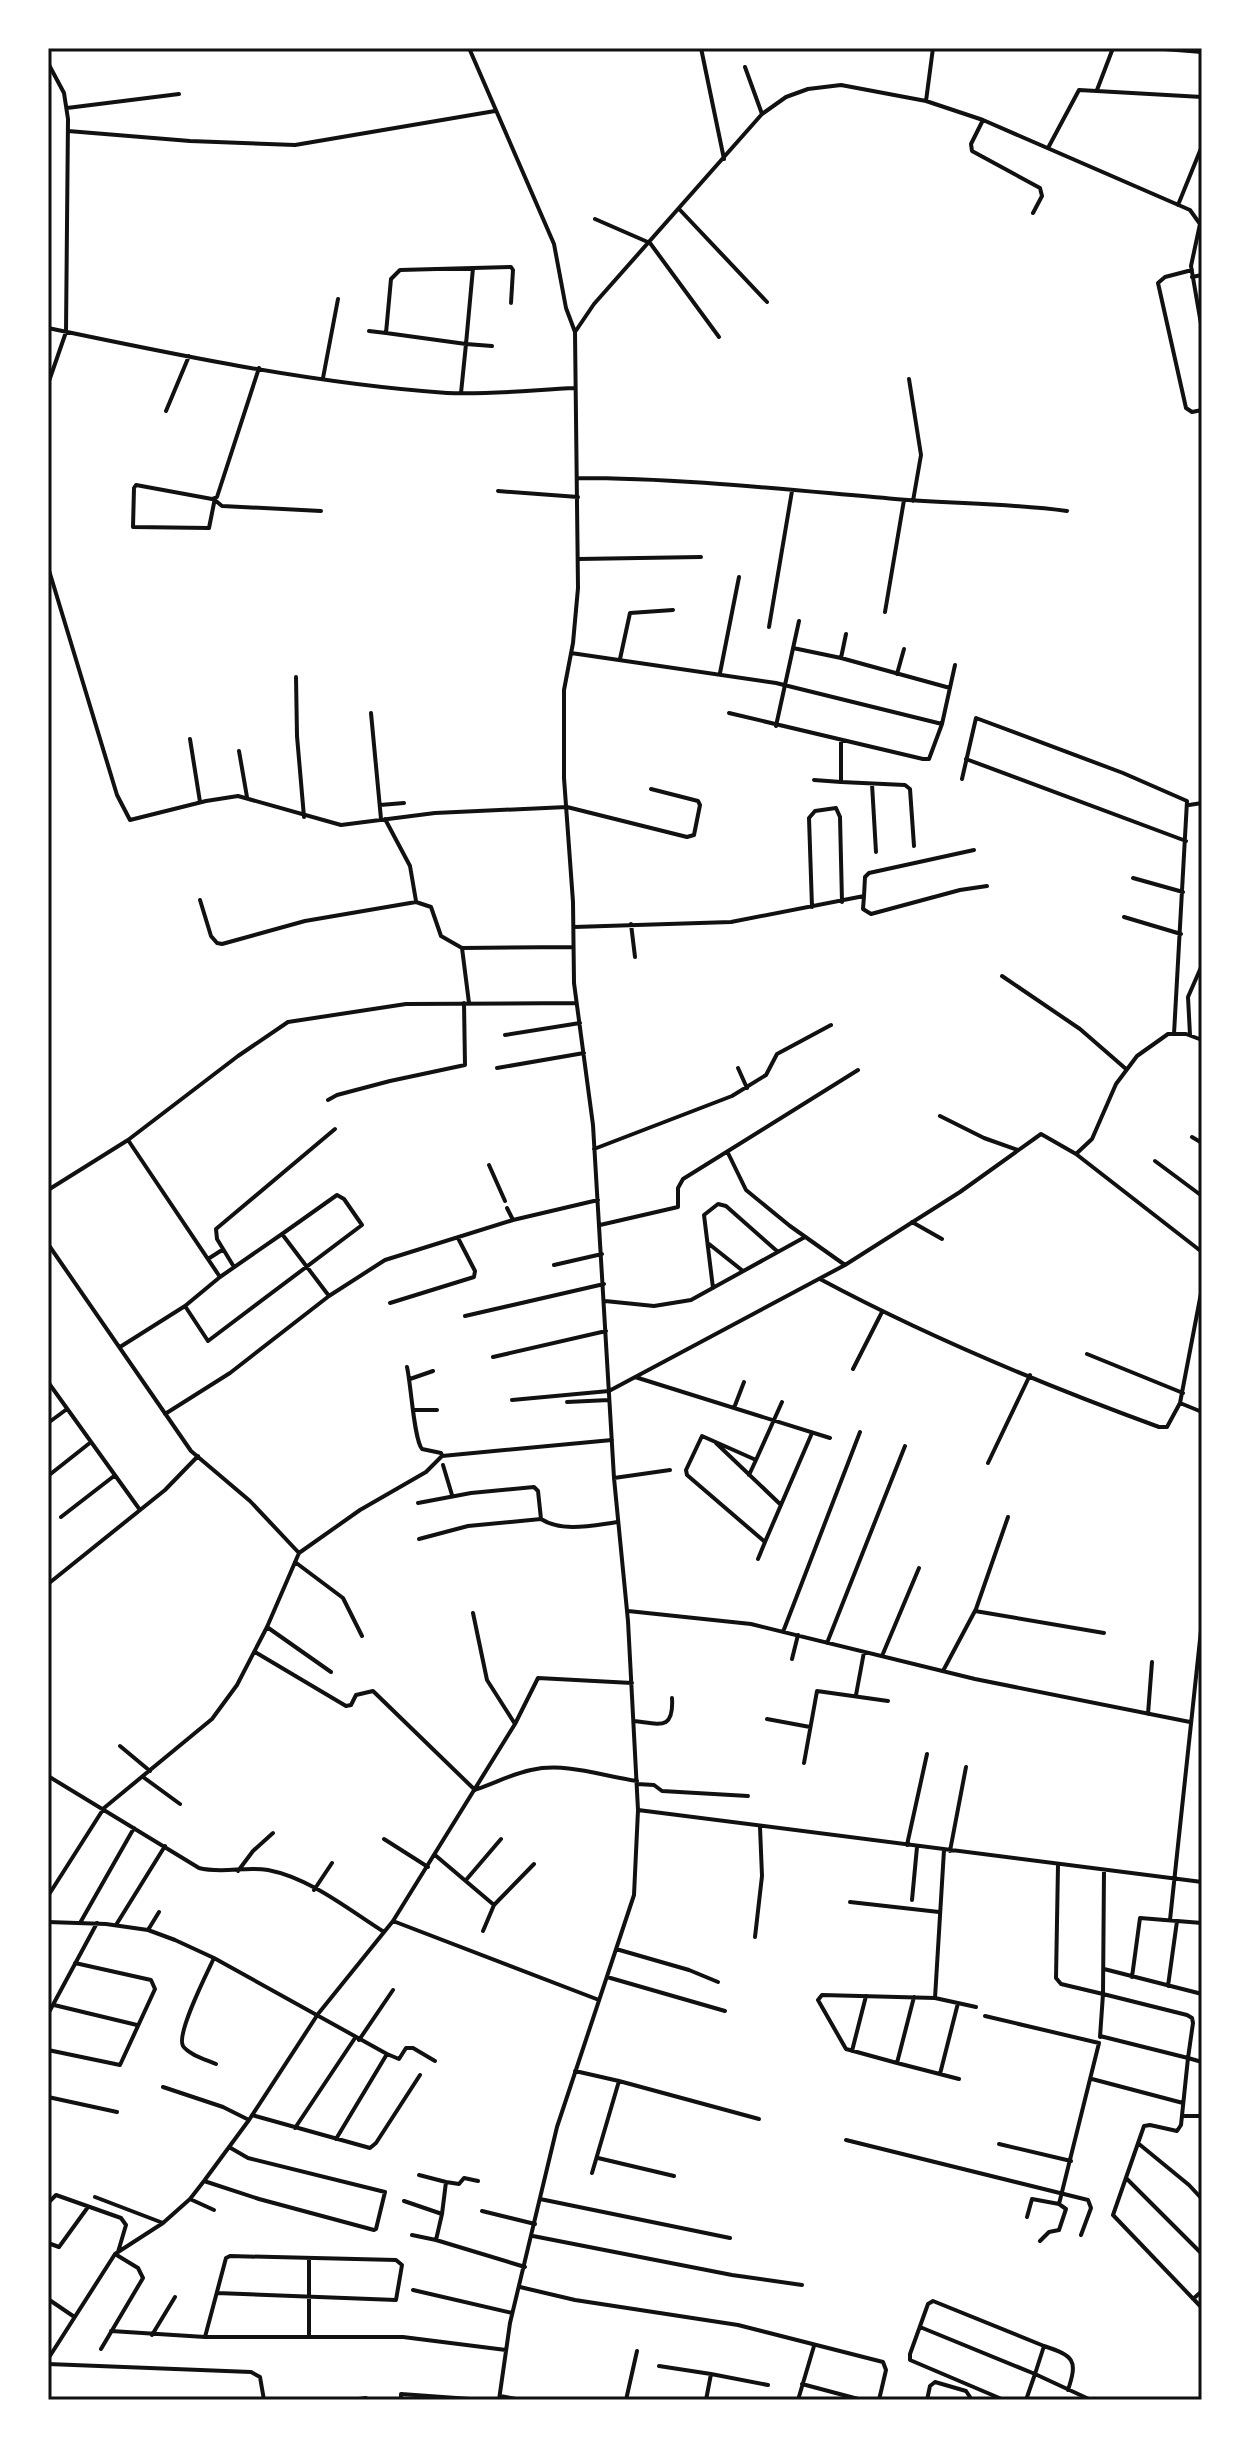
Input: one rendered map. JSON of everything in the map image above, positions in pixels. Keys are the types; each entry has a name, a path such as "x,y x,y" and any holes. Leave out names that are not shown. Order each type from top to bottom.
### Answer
{"street":[{"path":"469,48 554,244 566,308 575,332 577,603 566,677 563,730 576,1003 584,1053 600,1225 614,1478 627,1611 638,1810 634,1895 557,2127 513,2313 499,2398 522,2400"},
{"path":"701,48 724,159"},
{"path":"926,101 933,48"},
{"path":"1097,90 1113,48"},
{"path":"1151,48 1202,52"},
{"path":"48,63 62,88 68,131 66,332 48,384"},
{"path":"745,67 762,114"},
{"path":"575,332 594,304 762,114 798,91 826,86 852,87 926,101 983,120 1190,210 1200,224 1192,277 1202,330"},
{"path":"1048,148 1076,93 1083,89 1202,97"},
{"path":"67,108 179,94"},
{"path":"68,131 190,141 295,145 495,111"},
{"path":"983,120 971,144 972,151 1040,188 1042,196 1033,213"},
{"path":"1178,205 1202,146"},
{"path":"680,210 767,302"},
{"path":"595,219 650,243 719,337"},
{"path":"461,393 473,268"},
{"path":"386,333 391,279 395,272 512,268 511,303"},
{"path":"1192,270 1165,277 1158,283 1186,408 1192,412 1202,410"},
{"path":"1192,277 1202,275"},
{"path":"323,378 338,299"},
{"path":"48,328 323,378 461,393 575,388"},
{"path":"369,331 492,346"},
{"path":"166,411 189,356"},
{"path":"259,368 219,494 215,498 209,528 133,527 136,485 215,498 222,506 321,511"},
{"path":"909,379 921,455 913,501"},
{"path":"577,478 648,478 1067,511"},
{"path":"498,491 578,497"},
{"path":"769,627 792,491"},
{"path":"885,612 904,500"},
{"path":"578,559 701,557"},
{"path":"48,567 105,757 127,818 135,820 200,802 247,797 304,817 341,825 507,808 567,807 687,837 694,835 700,805 698,801 651,789"},
{"path":"720,673 739,577"},
{"path":"620,659 630,613 673,610"},
{"path":"776,726 799,621"},
{"path":"841,658 846,634"},
{"path":"793,648 950,688"},
{"path":"897,674 904,649"},
{"path":"571,653 785,685 942,724"},
{"path":"729,713 929,759 942,724 955,665"},
{"path":"296,677 304,817"},
{"path":"371,713 383,819 410,866 416,902"},
{"path":"962,779 976,718 1147,783 1184,799 1189,805 1174,1034"},
{"path":"190,739 200,802"},
{"path":"841,740 841,782"},
{"path":"239,751 247,797"},
{"path":"966,759 1186,841"},
{"path":"814,780 905,785 910,789 914,846"},
{"path":"872,784 876,852"},
{"path":"380,805 404,803"},
{"path":"1189,805 1202,803"},
{"path":"812,907 809,818 815,811 836,808 840,813 842,902"},
{"path":"974,850 869,873 865,877 863,909 871,914 987,886"},
{"path":"1133,878 1183,892"},
{"path":"574,927 731,922 864,896"},
{"path":"200,900 211,936 222,944 305,921 416,902 431,907 441,936 462,948 573,947"},
{"path":"1124,917 1181,934"},
{"path":"631,924 635,957"},
{"path":"328,1100 390,1081 465,1065 466,1003 462,948"},
{"path":"1190,1036 1188,997 1202,965"},
{"path":"1002,976 1080,1029 1126,1069"},
{"path":"48,1190 128,1140 274,1029 288,1022 406,1004 576,1003"},
{"path":"505,1035 580,1023"},
{"path":"594,1149 747,1088 768,1072 777,1054 831,1025"},
{"path":"1076,1154 1092,1139 1116,1084 1126,1069 1156,1040 1174,1034 1202,1040"},
{"path":"497,1068 584,1053"},
{"path":"738,1068 747,1088"},
{"path":"600,1225 678,1207 678,1188 683,1179 858,1070"},
{"path":"940,1116 984,1138 1018,1150"},
{"path":"232,1268 219,1252 218,1227 335,1129"},
{"path":"512,1400 609,1391 845,1265 1041,1134 1076,1154 1202,1252"},
{"path":"1192,1137 1202,1143"},
{"path":"128,1140 208,1259 223,1275"},
{"path":"727,1153 746,1190 845,1265"},
{"path":"1155,1161 1202,1196"},
{"path":"489,1165 505,1201"},
{"path":"120,1347 185,1306 333,1195 344,1199 362,1225 208,1341 185,1306"},
{"path":"165,1414 258,1354 329,1296 385,1260 513,1220 598,1200"},
{"path":"713,1288 705,1213 721,1203 778,1252"},
{"path":"507,1208 513,1220"},
{"path":"912,1222 942,1239"},
{"path":"282,1234 329,1296"},
{"path":"605,1301 668,1305 691,1300 805,1237"},
{"path":"390,1303 474,1277 475,1271 458,1238"},
{"path":"48,1244 165,1414 198,1456 250,1501 299,1553"},
{"path":"709,1244 743,1271"},
{"path":"208,1259 219,1252"},
{"path":"554,1265 602,1254"},
{"path":"820,1278 882,1312 1159,1427 1167,1427 1180,1403 1202,1288"},
{"path":"465,1316 604,1284"},
{"path":"853,1369 882,1312"},
{"path":"493,1357 606,1331"},
{"path":"1087,1354 1183,1393"},
{"path":"407,1367 418,1445 442,1456"},
{"path":"410,1379 433,1371"},
{"path":"988,1463 1030,1375"},
{"path":"635,1377 830,1438"},
{"path":"48,1382 140,1510"},
{"path":"734,1408 744,1382"},
{"path":"567,1402 609,1400"},
{"path":"749,1475 782,1402"},
{"path":"1180,1403 1202,1412"},
{"path":"48,1423 67,1409"},
{"path":"415,1410 437,1410"},
{"path":"783,1632 860,1432"},
{"path":"758,1559 812,1433"},
{"path":"756,1460 704,1436 700,1437 687,1475 765,1542"},
{"path":"48,1896 104,1808 212,1719 237,1685 267,1627 299,1553 336,1526 426,1472 442,1456 612,1440"},
{"path":"713,1440 781,1505"},
{"path":"48,1476 91,1442"},
{"path":"827,1643 905,1446"},
{"path":"48,1584 165,1490 198,1456"},
{"path":"443,1465 452,1495"},
{"path":"614,1478 670,1470"},
{"path":"61,1517 114,1476"},
{"path":"418,1503 452,1495 534,1487 538,1491 541,1519"},
{"path":"943,1671 975,1611 1008,1517"},
{"path":"419,1539 468,1526 541,1519 566,1527 618,1522"},
{"path":"295,1562 343,1598 362,1636"},
{"path":"882,1656 919,1568"},
{"path":"627,1611 751,1624 943,1671 1190,1722"},
{"path":"975,1611 1104,1633"},
{"path":"473,1613 487,1680 515,1724"},
{"path":"1170,1920 1202,1621"},
{"path":"267,1627 331,1672"},
{"path":"792,1659 798,1635"},
{"path":"255,1652 346,1706 351,1705 358,1694 373,1691 475,1790"},
{"path":"856,1695 864,1652"},
{"path":"1148,1714 1152,1662"},
{"path":"1195,1667 1202,1668"},
{"path":"116,2253 163,2223 190,2199 229,2147 316,2017 393,1921 497,1755 538,1678 632,1683"},
{"path":"804,1763 817,1691 888,1701"},
{"path":"634,1721 660,1724 668,1721 673,1714 672,1698"},
{"path":"767,1719 810,1727"},
{"path":"120,1746 150,1771"},
{"path":"907,1845 927,1754"},
{"path":"935,1998 939,1912 947,1850 966,1767"},
{"path":"475,1790 538,1769 570,1768 654,1785 662,1791 748,1796"},
{"path":"48,1776 199,1868 215,1872 265,1870 292,1877 384,1932"},
{"path":"143,1777 180,1804"},
{"path":"638,1810 1202,1882"},
{"path":"80,1923 135,1827"},
{"path":"755,1937 762,1876 760,1827"},
{"path":"238,1871 253,1851 273,1833"},
{"path":"384,1839 428,1867"},
{"path":"466,1880 501,1839"},
{"path":"116,1925 165,1846"},
{"path":"912,1900 917,1846"},
{"path":"435,1855 494,1905"},
{"path":"314,1890 332,1863"},
{"path":"483,1931 494,1905 534,1864"},
{"path":"1058,1864 1056,1978 1061,1984 1190,2016 1193,2023 1184,2103 1177,2131 1145,2125 1113,2215 1202,2308"},
{"path":"1059,2204 1092,2079 1100,2036 1104,1870"},
{"path":"850,1902 939,1912"},
{"path":"148,1930 159,1912"},
{"path":"1132,1977 1139,1920 1202,1923"},
{"path":"393,1921 599,2000"},
{"path":"1168,1986 1177,1921"},
{"path":"48,1922 97,1923 148,1930 214,1958 387,2054 399,2059 406,2048 411,2047 435,2061"},
{"path":"48,2014 97,1923"},
{"path":"616,1949 689,1970 718,1982"},
{"path":"214,1958 190,2011 182,2041 184,2048 216,2064"},
{"path":"48,2050 120,2065 155,1989 153,1982 75,1963"},
{"path":"1104,1969 1202,1994"},
{"path":"607,1977 725,2011"},
{"path":"295,2128 393,1990"},
{"path":"959,2079 844,2047 818,1998 822,1995 935,1998 976,2007"},
{"path":"852,2051 866,1996"},
{"path":"897,2063 914,1997"},
{"path":"940,2074 958,2003"},
{"path":"53,2005 137,2025"},
{"path":"985,2016 1099,2043"},
{"path":"1100,2036 1202,2062"},
{"path":"336,2139 387,2054"},
{"path":"574,2071 759,2119"},
{"path":"163,2087 250,2118 367,2148 374,2145 420,2075"},
{"path":"1092,2079 1184,2103"},
{"path":"592,2173 619,2081"},
{"path":"48,2097 117,2112"},
{"path":"1182,2116 1202,2116"},
{"path":"846,2140 1090,2202 1091,2208 1081,2235"},
{"path":"999,2144 1071,2161"},
{"path":"1139,2144 1202,2199"},
{"path":"204,2181 259,2199 376,2229 385,2192 248,2158 229,2147"},
{"path":"598,2158 674,2176"},
{"path":"419,2175 459,2184 464,2178 478,2181"},
{"path":"1126,2178 1202,2254"},
{"path":"436,2240 446,2182"},
{"path":"48,2203 56,2195 125,2222 116,2253 73,2316 48,2361 251,2372 260,2377 263,2400"},
{"path":"95,2197 163,2223"},
{"path":"190,2199 214,2210"},
{"path":"540,2199 730,2238"},
{"path":"1027,2217 1032,2199 1066,2207 1059,2230 1049,2232 1040,2241"},
{"path":"404,2201 442,2214"},
{"path":"48,2243 59,2247 88,2207"},
{"path":"482,2211 535,2224"},
{"path":"412,2235 525,2267"},
{"path":"532,2236 732,2275 802,2285"},
{"path":"101,2349 143,2278 138,2268 116,2253"},
{"path":"205,2337 226,2258 230,2256 396,2260 402,2265 396,2300 217,2293"},
{"path":"309,2258 309,2337"},
{"path":"520,2287 575,2300 738,2325 885,2364 879,2400"},
{"path":"413,2290 513,2313"},
{"path":"1193,2299 1202,2291"},
{"path":"152,2335 175,2297"},
{"path":"48,2299 73,2316"},
{"path":"1004,2400 911,2362 910,2354 928,2304 933,2301 1058,2351 1074,2361 1068,2390"},
{"path":"920,2327 1091,2400"},
{"path":"111,2331 205,2337 403,2337 506,2350"},
{"path":"798,2400 814,2346"},
{"path":"1026,2400 1044,2346"},
{"path":"626,2400 637,2351"},
{"path":"659,2366 768,2385"},
{"path":"706,2400 711,2374"},
{"path":"927,2400 930,2386 935,2382 966,2391 972,2400"},
{"path":"802,2384 862,2400"},
{"path":"835,2400 836,2393"},
{"path":"401,2400 401,2394 484,2400"},
{"path":"352,2400 366,2398"}]}
